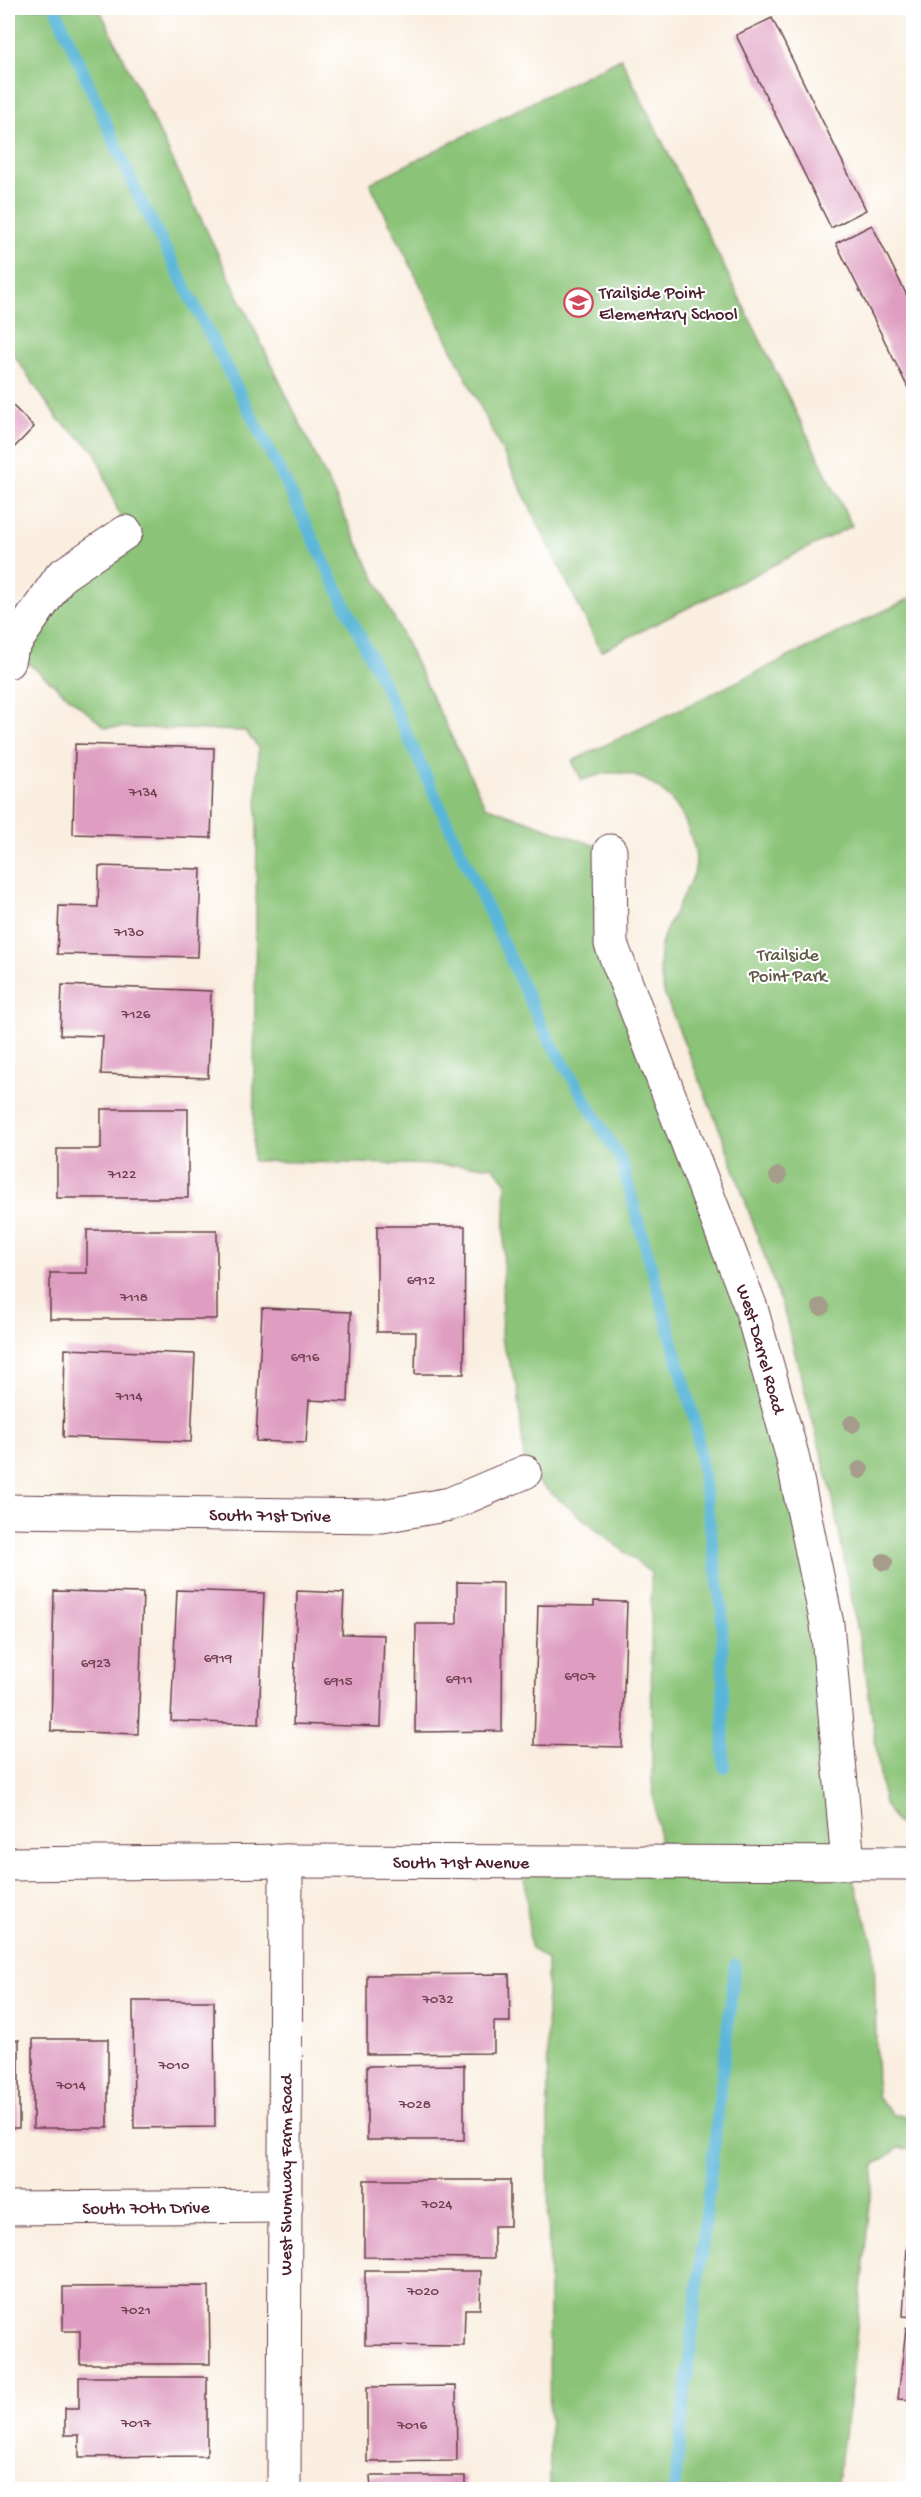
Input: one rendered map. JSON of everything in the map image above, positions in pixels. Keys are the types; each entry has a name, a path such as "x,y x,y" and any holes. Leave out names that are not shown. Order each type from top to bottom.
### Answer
{"street":[{"path":"8,662 10,649 61,576 126,532"},
{"name":"West Darrel Road","path":"610,851 611,944 751,1308 792,1455 827,1624 848,1863"},
{"name":"South 71st Drive","path":"8,1511 382,1516 450,1504 525,1472"},
{"name":"South 71st Avenue","path":"8,1864 286,1861 914,1863"},
{"name":"West Shumway Farm Road","path":"284,2490 286,1861"},
{"name":"South 70th Drive","path":"8,2208 286,2206"}],"green space":[{"path":"8,8 99,8 485,806 610,851 611,944 792,1455 848,1863 874,1946 877,2097 893,2115 913,2116 913,2149 899,2148 874,2165 850,2396 836,2489 550,2489 547,1960 530,1947 524,1862 662,1862 652,1781 651,1573 525,1472 518,1388 501,1339 506,1181 492,1166 253,1161 258,747 245,731 105,727 11,649 126,532 95,451 57,418 8,346"},
{"path":"621,58 852,526 601,651 370,183"},
{"name":"Trailside Point Park","path":"913,597 914,1826 903,1826 896,1823 884,1804 866,1674 832,1494 785,1315 725,1143 664,993 660,963 662,941 692,879 696,864 693,844 683,817 676,806 657,788 634,776 621,773 605,774 582,780 572,761"}],"building":[{"path":"772,18 866,210 831,228 736,35"},
{"path":"872,225 914,310 914,400 836,243"},
{"path":"8,401 34,427 8,454"},
{"path":"75,744 214,748 211,838 73,834"},
{"path":"99,866 201,869 198,957 57,954 59,906 98,907"},
{"path":"62,985 211,991 208,1078 101,1074 103,1036 60,1035"},
{"path":"101,1109 188,1109 188,1198 57,1198 57,1149 101,1149"},
{"path":"377,1226 465,1226 464,1374 415,1374 416,1332 377,1332"},
{"path":"87,1230 217,1230 217,1319 50,1319 50,1273 87,1273"},
{"path":"262,1308 351,1312 348,1402 309,1400 306,1443 256,1441"},
{"path":"65,1349 195,1354 191,1442 63,1437"},
{"path":"457,1582 503,1583 502,1731 415,1732 416,1624 457,1624"},
{"path":"177,1590 264,1593 259,1724 171,1721"},
{"path":"54,1591 143,1593 138,1734 51,1731"},
{"path":"297,1591 344,1593 342,1634 384,1635 381,1727 293,1724"},
{"path":"594,1601 627,1602 622,1747 534,1745 538,1605 594,1606"},
{"path":"509,1974 510,2022 494,2022 494,2053 367,2054 367,1975"},
{"path":"133,2001 214,2001 215,2127 134,2128"},
{"path":"33,2039 108,2039 108,2128 33,2128"},
{"path":"911,2039 914,2039 914,2104 910,2104"},
{"path":"8,2040 19,2040 19,2128 8,2128"},
{"path":"464,2065 464,2140 367,2140 367,2066"},
{"path":"364,2180 510,2180 510,2226 494,2226 494,2258 364,2257"},
{"path":"907,2246 914,2247 914,2317 903,2316"},
{"path":"365,2271 481,2271 480,2309 465,2309 464,2346 365,2345"},
{"path":"209,2286 210,2364 80,2364 80,2331 63,2331 63,2287"},
{"path":"906,2328 914,2328 914,2400 898,2399"},
{"path":"79,2377 207,2377 207,2456 79,2457 79,2435 65,2435 65,2408 79,2408"},
{"path":"456,2386 457,2461 367,2462 367,2387"},
{"path":"370,2476 465,2476 465,2490 371,2490"}],"waterway":[{"path":"55,8 137,193 286,483 384,685 542,1027 621,1160 695,1420 722,1611 724,1767"},
{"path":"674,2490 735,1965"}],"place":[{"name":"Trailside Point Elementary School","path":"578,302"}]}
